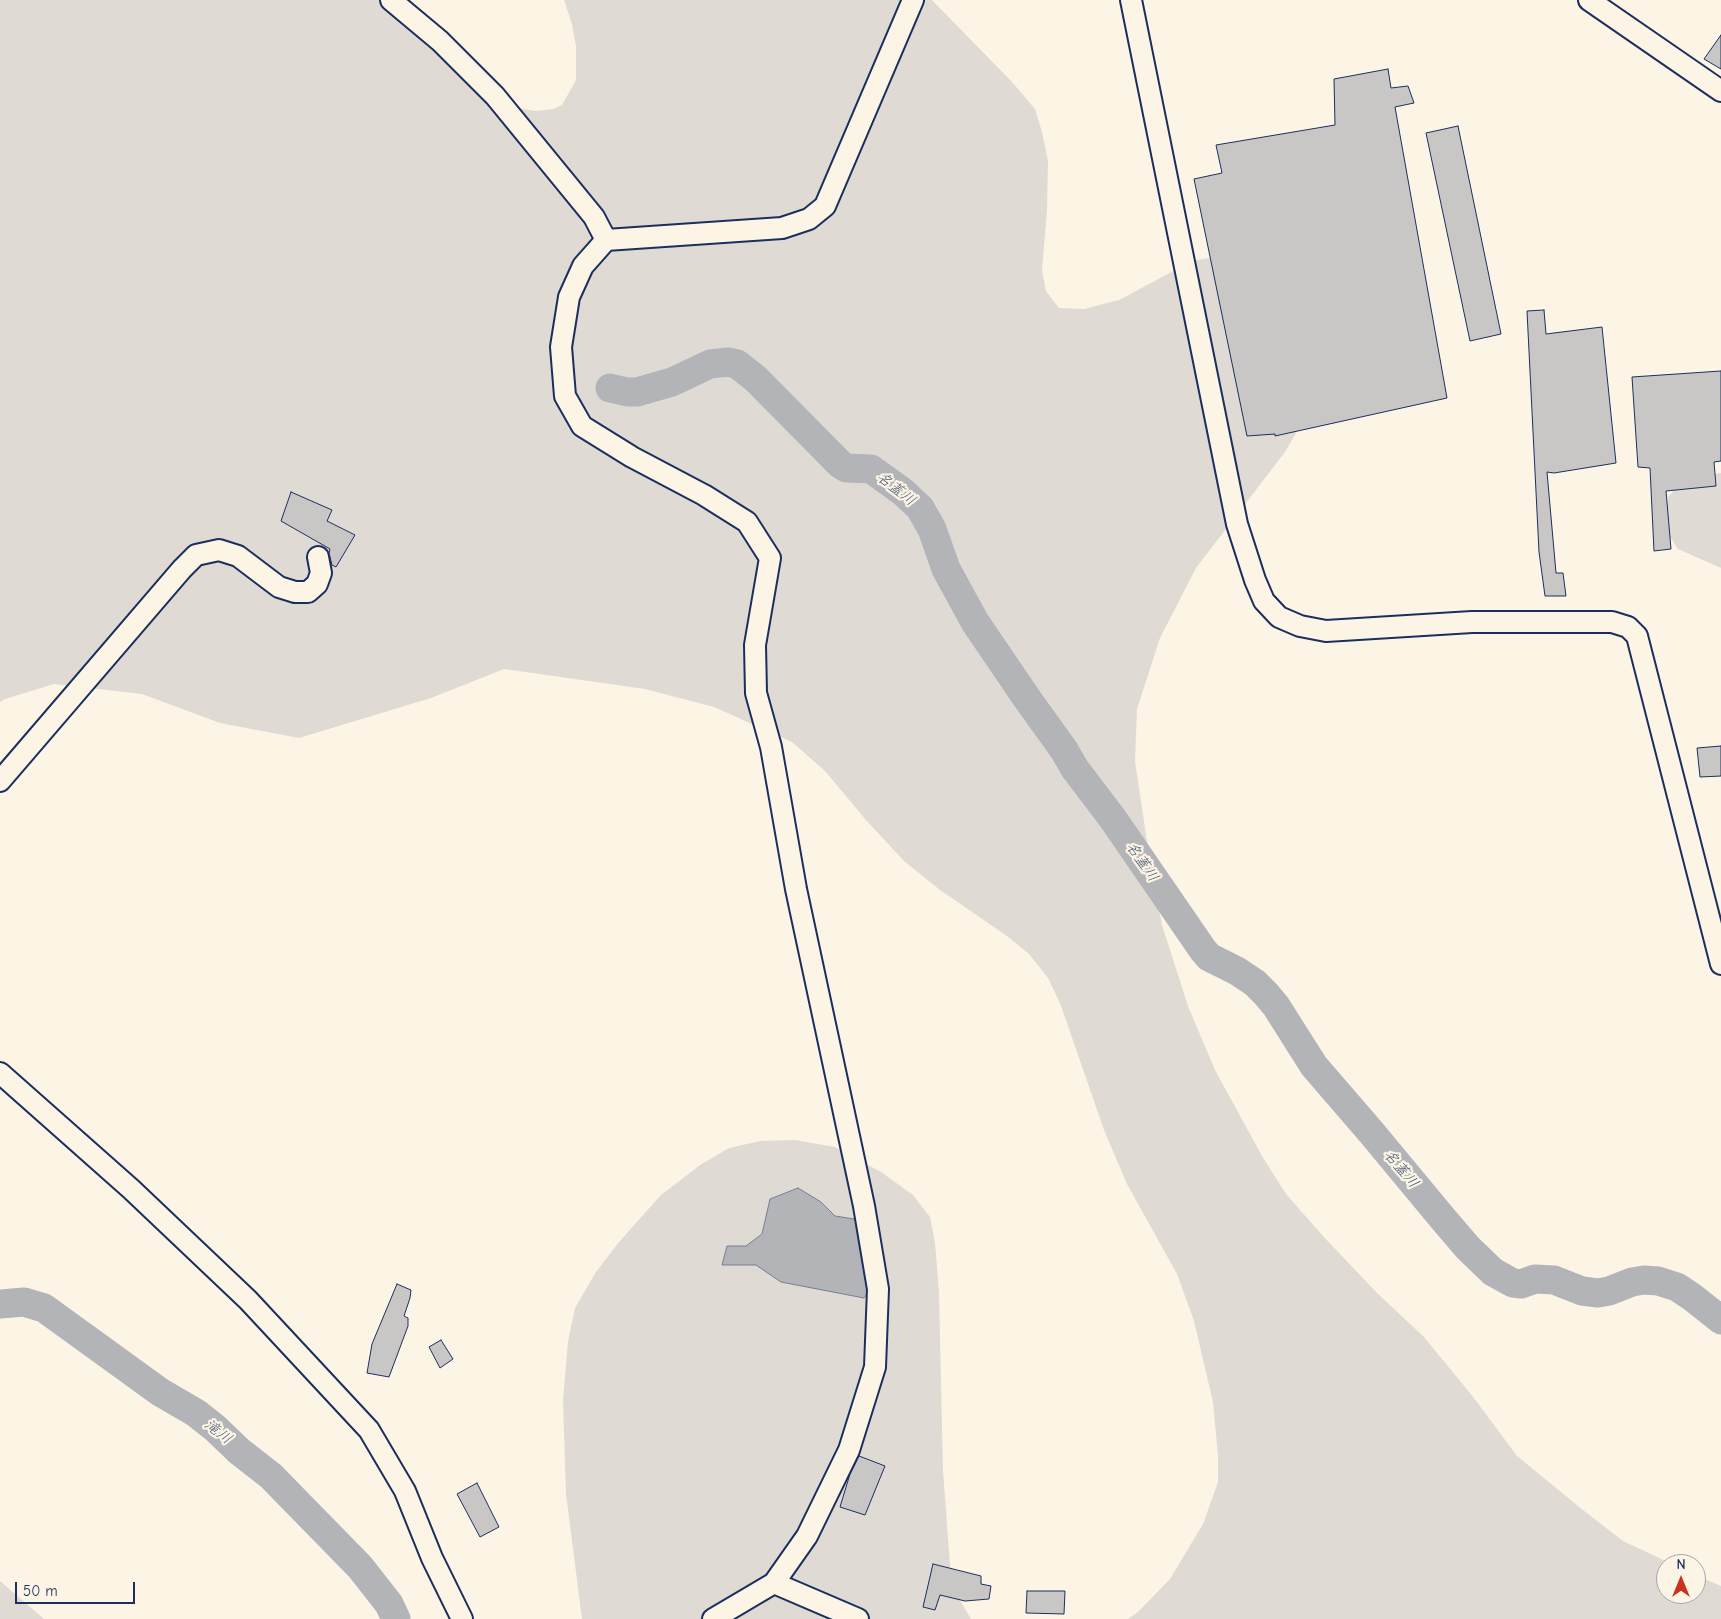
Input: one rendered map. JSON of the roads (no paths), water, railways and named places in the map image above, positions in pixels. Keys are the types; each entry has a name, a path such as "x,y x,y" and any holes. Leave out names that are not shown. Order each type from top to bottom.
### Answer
{"street":[{"path":"391,0 440,41 495,96 594,217 606,240"},
{"path":"713,1619 774,1583 808,1536 849,1450 875,1367 878,1289 864,1206 796,889 771,746 756,693 754,644 770,558 747,522 704,495 632,457 582,426 565,396 561,347 569,297 583,266 606,240 782,228 809,219 824,206 913,0"},
{"path":"1131,0 1237,524 1255,580 1264,601 1279,617 1300,626 1326,631 1472,622 1612,622 1628,627 1637,636 1721,964"},
{"path":"1589,0 1721,91"},
{"path":"0,781 182,568 196,555 219,550 238,556 279,587 295,592 308,592 317,584 321,573 318,557"},
{"path":"0,1072 131,1189 248,1300 369,1430 405,1490 432,1558 462,1619"},
{"path":"774,1583 858,1619"}],"waterway":[{"name":"名蓋川","path":"610,388 637,392 672,382 710,364 728,362 737,364 756,379 840,464 846,468 871,469 903,492 920,508 932,529 946,569 975,622 1064,750 1075,769 1113,819 1203,950 1209,957 1237,971 1255,983 1266,994 1276,1006 1314,1066 1468,1248 1493,1272 1513,1283 1521,1284 1535,1279 1554,1280 1582,1291 1598,1293 1632,1282 1644,1280 1658,1281 1677,1287 1721,1320"},
{"name":"滝川","path":"0,1304 24,1302 44,1308 160,1392 196,1413 215,1428 239,1451 271,1476 360,1567 389,1604 396,1619"}]}
